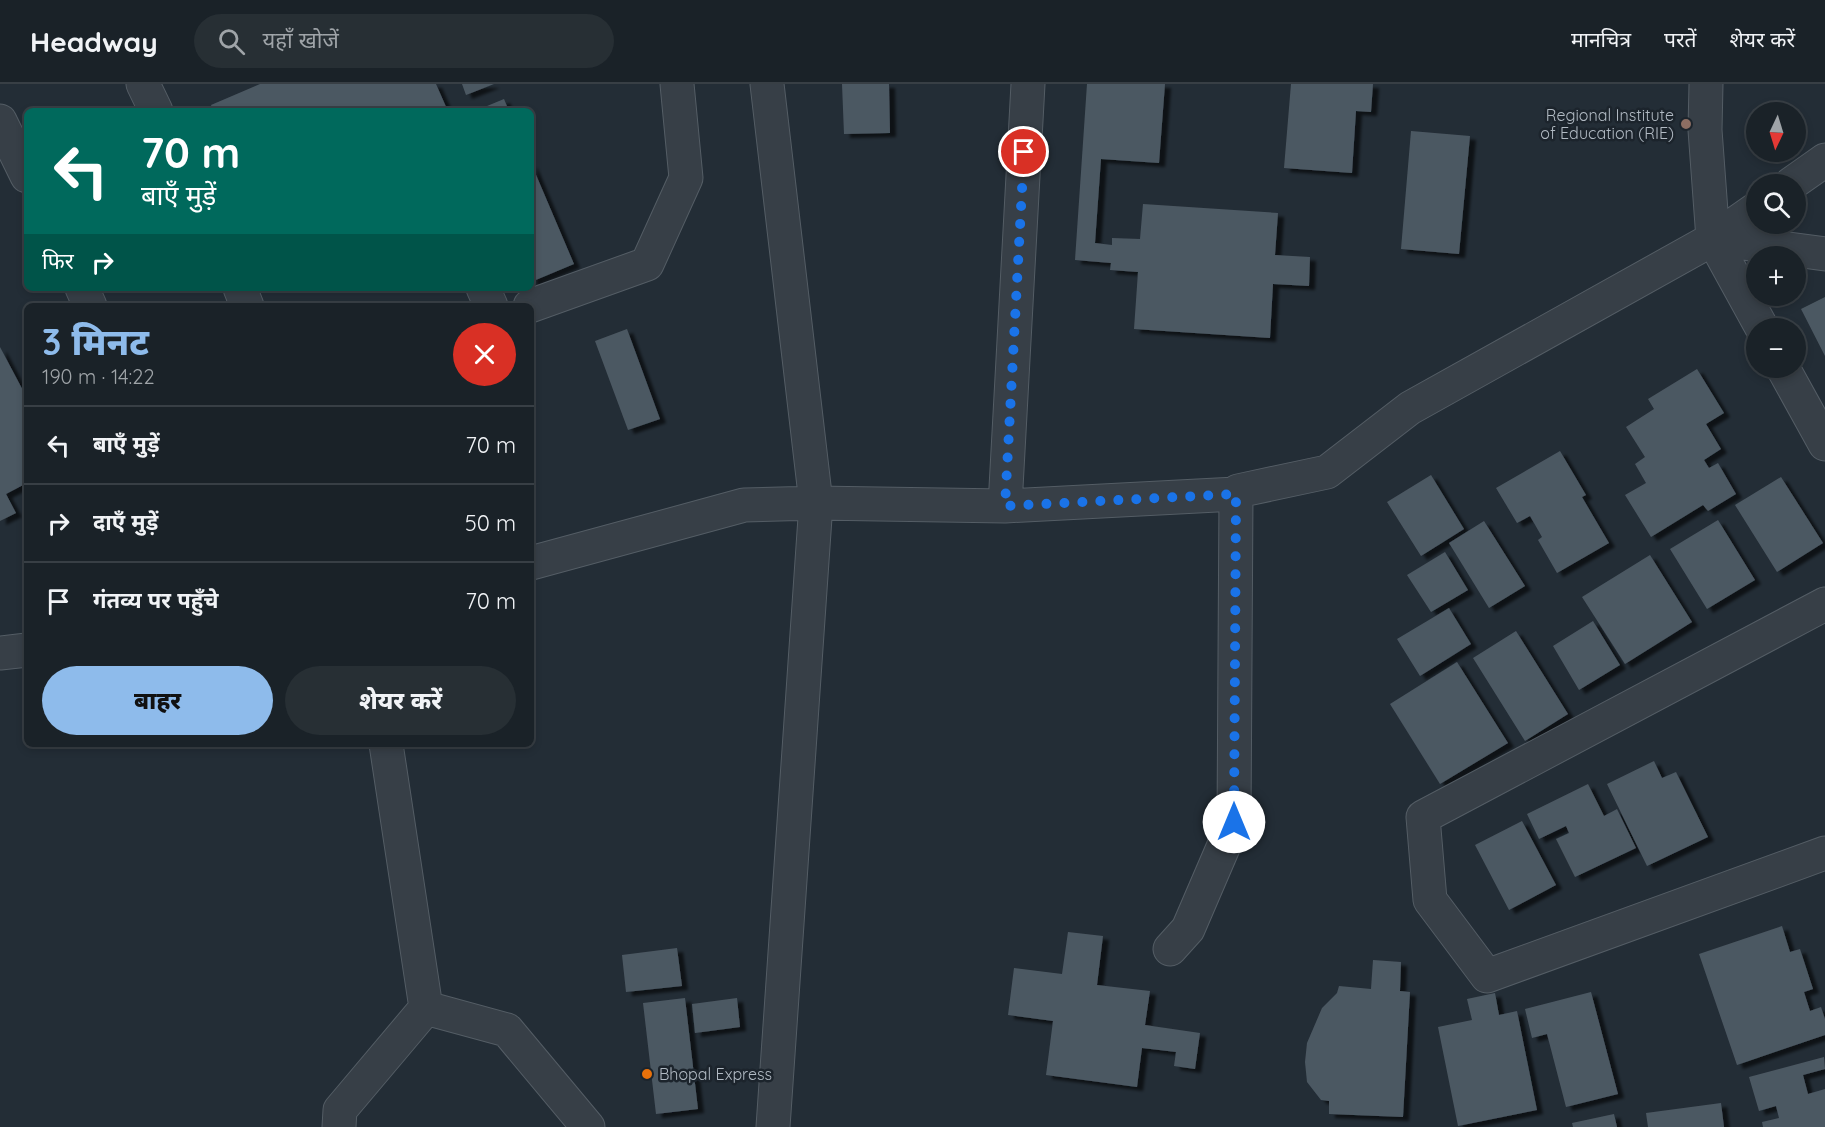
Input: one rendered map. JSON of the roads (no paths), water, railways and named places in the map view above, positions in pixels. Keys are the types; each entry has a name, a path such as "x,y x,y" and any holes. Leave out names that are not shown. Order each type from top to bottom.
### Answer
{"street":[{"path":"143,84 155,108"},
{"path":"534,305 646,264 686,178 677,84"},
{"path":"767,84 816,503 773,1127"},
{"path":"1005,506 1028,84"},
{"path":"1706,84 1705,130 1713,239 1756,318"},
{"path":"0,121 24,170"},
{"path":"1805,174 1825,160"},
{"path":"534,561 744,505 816,503 1005,506 1236,494 1327,472 1410,408 1713,239 1746,215"},
{"path":"1713,239 1825,254"},
{"path":"1789,378 1825,444"},
{"path":"1170,949 1188,929 1234,822 1236,494"},
{"path":"1825,604 1424,817 1430,900 1487,976 1825,853"},
{"path":"0,653 24,650"},
{"path":"339,1127 340,1110 426,1008 387,747"},
{"path":"426,1008 507,1030 588,1127"}],"place":[{"name":"Regional Institute of Education (RIE)","path":"1686,124"},
{"name":"Bhopal Express","path":"647,1074"}]}
